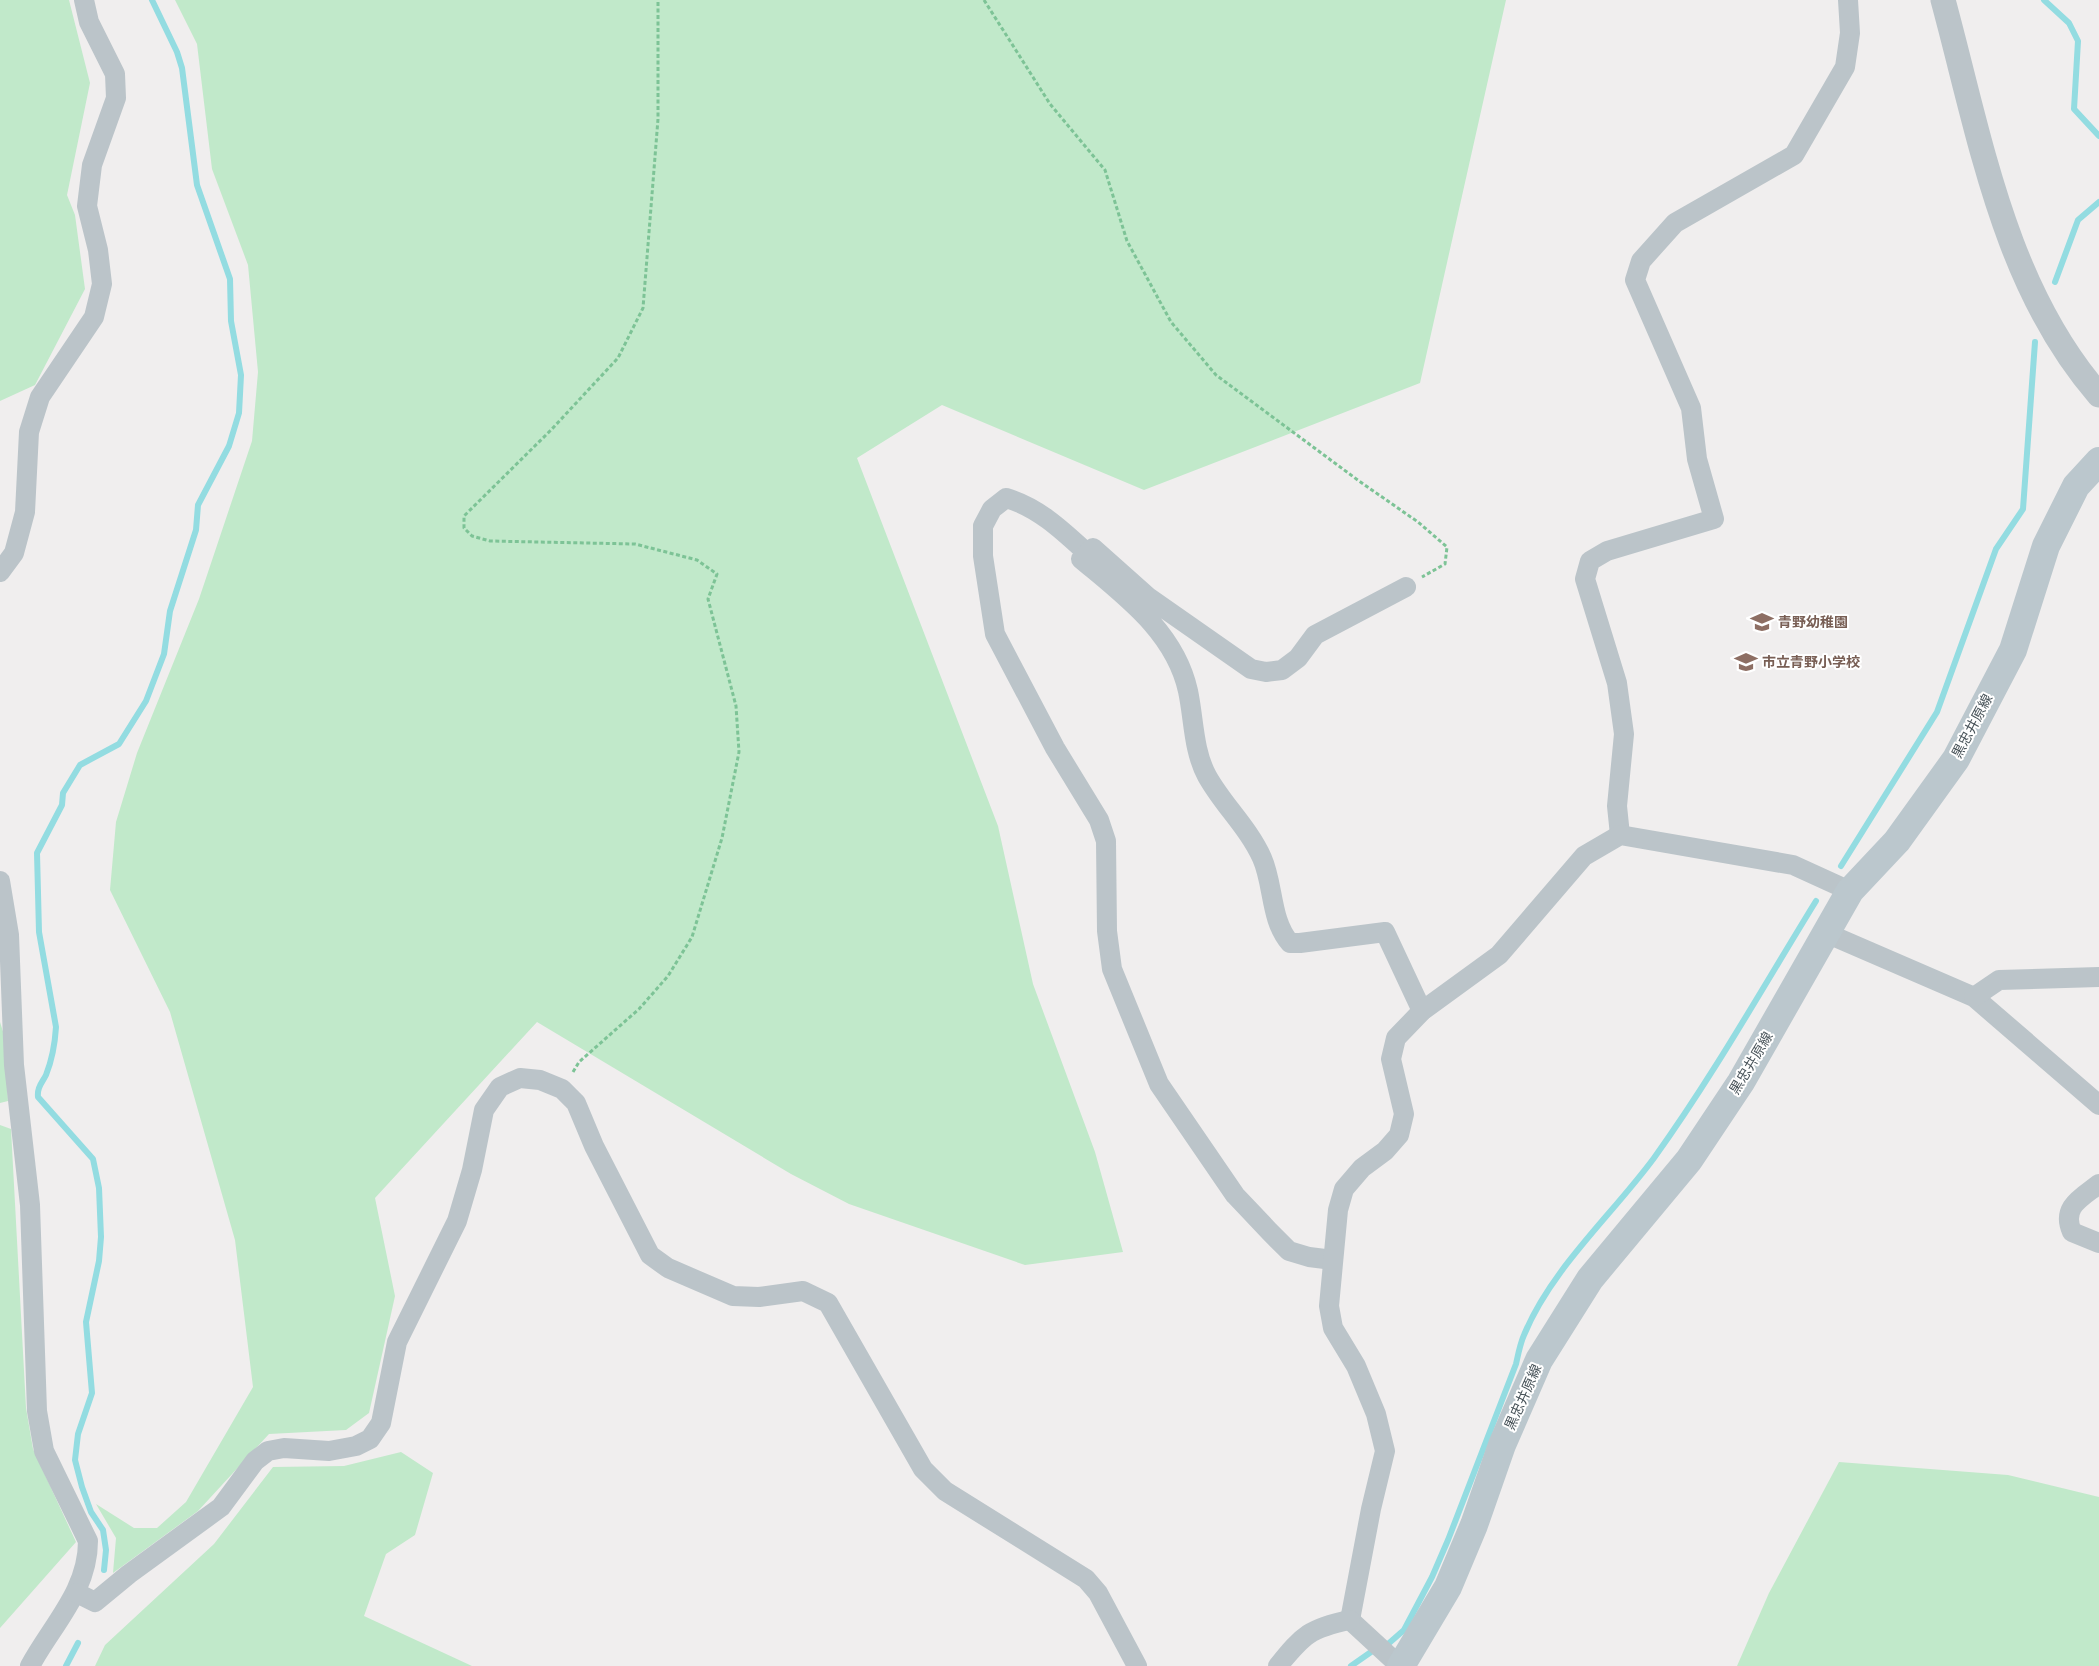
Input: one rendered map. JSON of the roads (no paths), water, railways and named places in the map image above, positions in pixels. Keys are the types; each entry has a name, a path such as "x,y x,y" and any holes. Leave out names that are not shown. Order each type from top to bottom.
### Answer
{"main road":[{"name":"黒忠井原線","path":"1390,1657 1448,1587 1474,1525 1502,1445 1539,1360 1590,1280 1689,1160 1741,1082 1850,891 1897,841 1956,759 2013,650 2046,546 2076,486 2099,461"}],"street":[{"path":"0,572 14,553 25,512 29,432 40,397 94,317 102,284 98,250 87,206 92,166 116,98 115,74 89,22 84,0"},
{"path":"1620,835 1616,806 1624,734 1617,683 1585,578 1590,561 1607,551 1714,519 1697,459 1691,408 1635,280 1641,261 1675,223 1794,155 1845,67 1850,34 1848,0"},
{"path":"1943,0 1994,189 2026,280 2061,346 2099,395"},
{"path":"1087,553 1059,527 1022,502 1006,498 992,509 983,526 983,556 995,634 1055,748 1102,827 1106,841 1107,931 1112,969 1158,1084 1235,1195 1268,1231 1290,1251 1333,1260"},
{"path":"1406,587 1315,635 1298,658 1282,670 1266,672 1251,669 1148,597 1092,548 1081,558 1132,602 1168,641 1180,664 1188,691 1196,744 1207,776 1243,824 1262,859 1282,934 1290,944 1300,944 1385,932 1422,1011"},
{"path":"1350,1620 1385,1451 1376,1414 1356,1366 1333,1328 1329,1306 1338,1210 1344,1189 1362,1168 1385,1151 1399,1135 1404,1114 1391,1059 1396,1038 1422,1011 1499,955 1584,856 1620,835 1793,865 1850,891"},
{"path":"0,881 9,935 14,1065 30,1205 36,1411 44,1451 88,1541 88,1557 77,1593 30,1666"},
{"path":"1826,933 1974,997 2099,1106"},
{"path":"1974,997 1999,980 2099,976"},
{"path":"77,1593 95,1602 129,1574 220,1508 255,1461 268,1451 284,1448 329,1451 356,1446 370,1439 381,1422 398,1342 457,1221 472,1170 484,1110 500,1087 520,1078 540,1080 562,1089 576,1103 594,1146 650,1254 668,1268 733,1296 759,1297 803,1291 828,1303 923,1468 945,1491 1086,1579 1098,1593 1137,1666"},
{"path":"2099,1184 2072,1206 2068,1221 2072,1232 2099,1243"},
{"path":"1350,1620 1390,1657"},
{"path":"1278,1666 1302,1637 1315,1628 1350,1620"}],"waterway":[{"path":"104,1570 106,1550 103,1530 91,1512 75,1460 78,1434 92,1393 86,1322 99,1261 101,1237 99,1188 93,1159 38,1097 39,1088 52,1057 56,1027 39,932 37,853 62,805 63,793 80,765 119,744 146,701 164,654 170,611 196,530 198,505 229,446 239,413 241,375 231,321 230,279 197,185 182,68 177,52 152,0"},
{"path":"2044,0 2069,23 2078,41 2074,109 2099,136"},
{"path":"2055,282 2078,220 2099,202"},
{"path":"1841,866 1937,712 1996,549 2023,509 2035,342"},
{"path":"1351,1666 1371,1652 1388,1644 1404,1630 1432,1577 1448,1540 1516,1364 1523,1338 1536,1311 1566,1265 1654,1158 1676,1127 1816,901"},
{"path":"66,1666 78,1643"}],"place":[{"name":"青野幼稚園","path":"1762,622"},
{"name":"市立青野小学校","path":"1746,662"}]}
